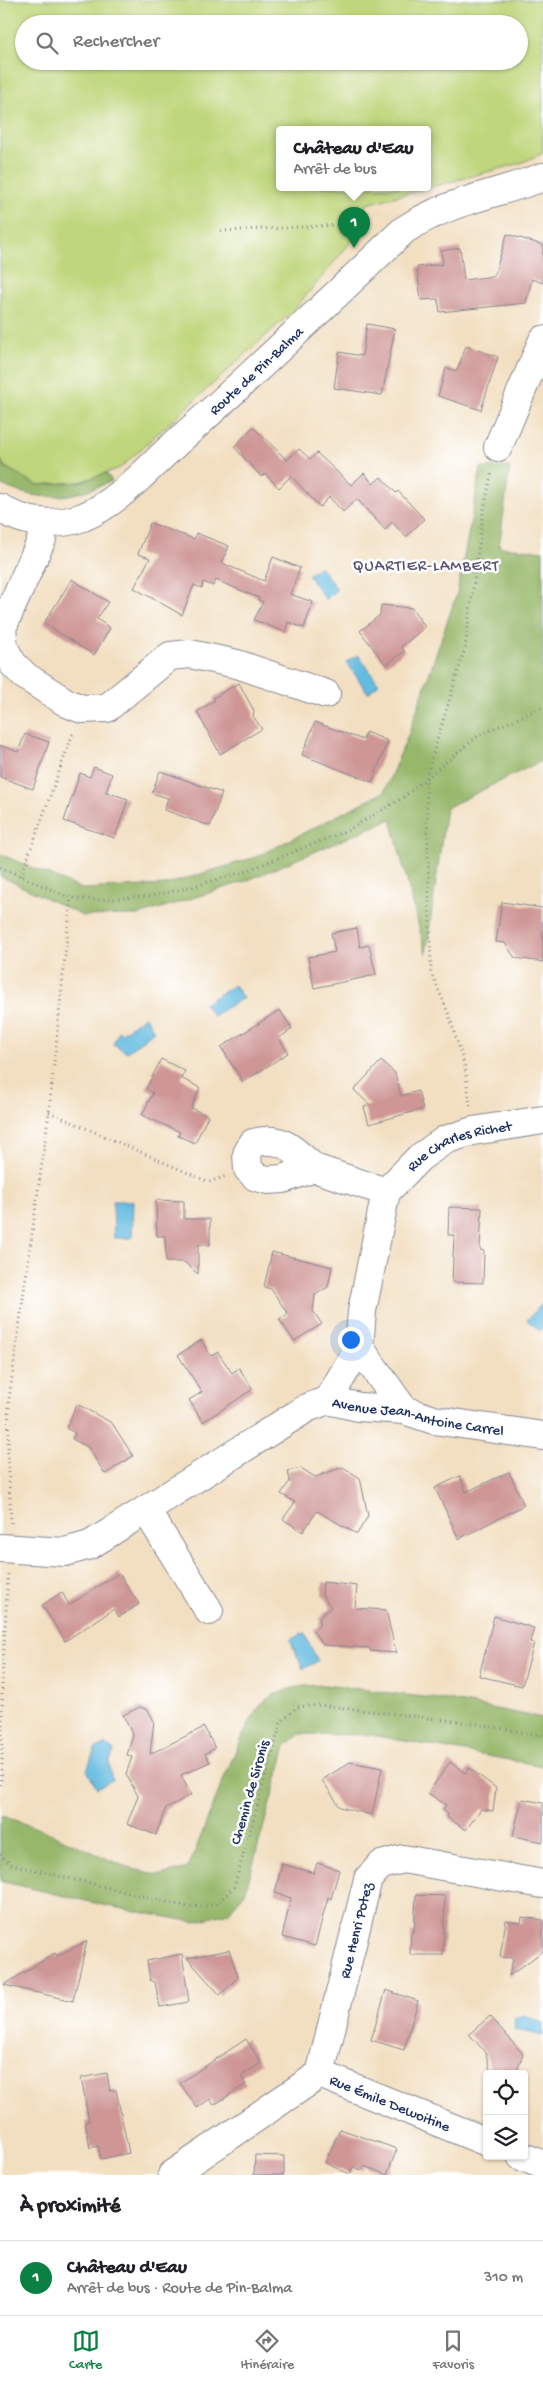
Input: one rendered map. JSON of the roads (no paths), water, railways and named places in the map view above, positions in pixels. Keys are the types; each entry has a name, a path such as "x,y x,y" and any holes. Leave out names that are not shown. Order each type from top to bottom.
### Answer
{"street":[{"name":"Route de Pin-Balma","path":"0,508 26,520 52,523 83,517 99,509 120,493 290,340 404,230 436,211 457,202 505,191 543,177"},
{"name":"Route de Pin-Balma","path":"505,191 543,193"},
{"path":"498,447 543,340"},
{"path":"40,522 42,539 2,628 4,648 13,664 25,676 67,703 82,709 107,708 170,656 184,655 237,664 326,694"},
{"name":"Rue Charles Richet","path":"386,1192 419,1158 445,1140 473,1131 543,1120"},
{"path":"314,1168 386,1192 362,1312 359,1348 328,1400"},
{"path":"359,1348 404,1410"},
{"name":"Avenue Jean-Antoine Carrel","path":"5,1549 65,1552 90,1545 307,1408 328,1400 359,1407 404,1410 434,1420 543,1436"},
{"path":"146,1510 209,1611"},
{"name":"Rue Henri Potez","path":"320,2074 368,1880 381,1865 403,1859 543,1884"},
{"name":"Rue Émile Dewoitine","path":"172,2175 320,2074 483,2140"},
{"path":"528,2159 543,2165"}],"water":[{"path":"320,566 337,589 326,600 308,575"},
{"path":"358,655 379,684 368,693 346,662"},
{"path":"234,985 243,998 213,1016 204,1004"},
{"path":"145,1016 154,1031 127,1052 113,1044 119,1031 122,1033"},
{"path":"113,1201 133,1201 132,1238 114,1238"},
{"path":"543,1303 543,1326 540,1331 527,1320"},
{"path":"304,1633 318,1661 303,1669 290,1640"},
{"path":"105,1744 114,1751 109,1763 112,1780 97,1788 87,1770 95,1749"},
{"path":"524,2015 543,2023 543,2036 514,2029 515,2018"}],"place":[{"name":"Château d'Eau","path":"354,248"}],"district":[{"name":"QUARTIER-LAMBERT","path":"426,564"}]}
